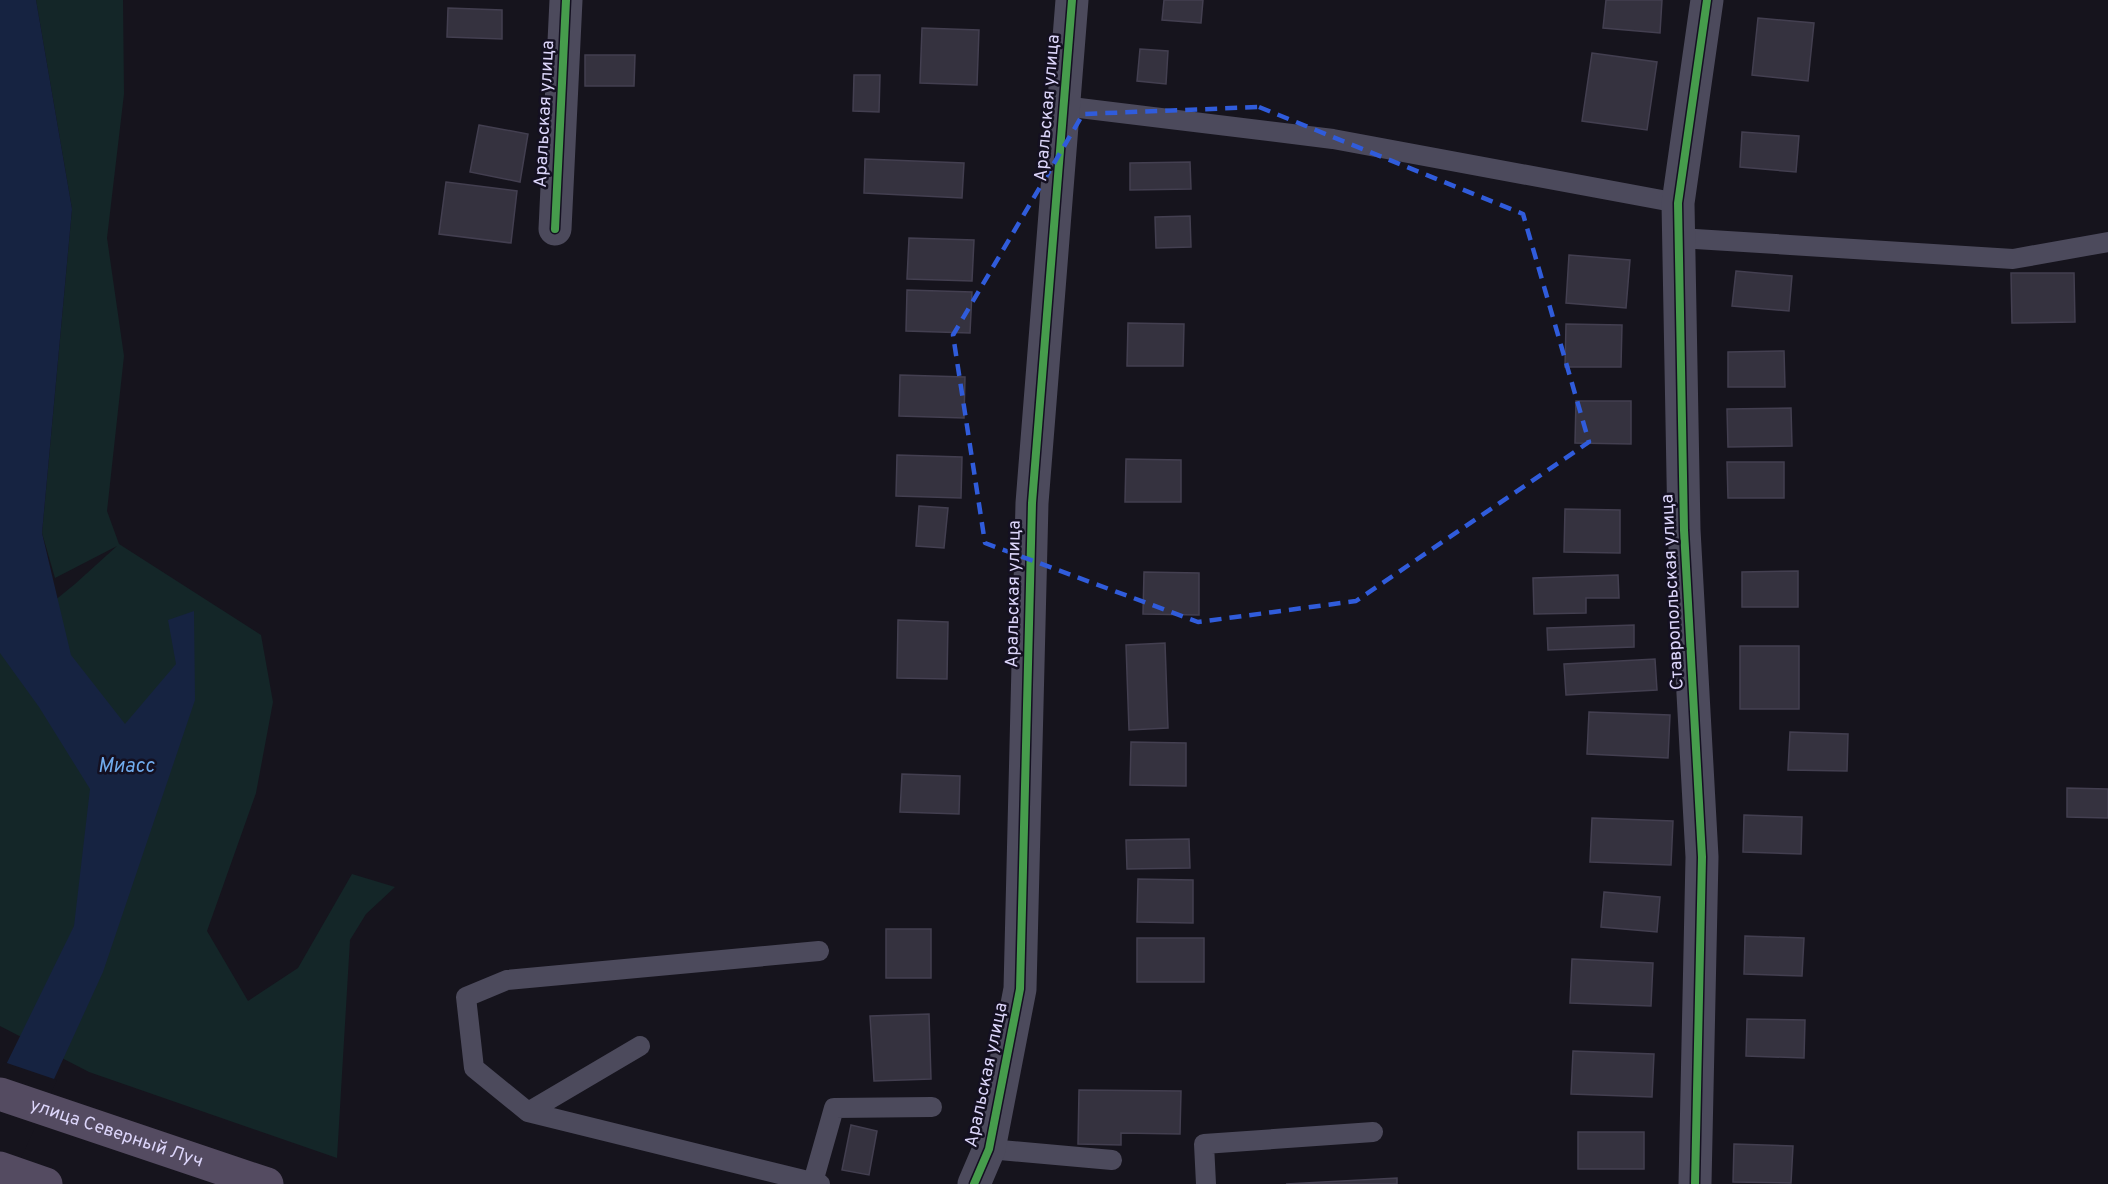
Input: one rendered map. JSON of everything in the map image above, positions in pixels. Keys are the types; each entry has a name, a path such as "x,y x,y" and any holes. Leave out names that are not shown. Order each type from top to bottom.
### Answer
{"main road":[{"name":"улица Северный Луч","path":"0,1094 267,1184"},
{"path":"0,1168 46,1184"}],"street":[{"name":"Аральская улица","path":"555,229 566,0"},
{"name":"Аральская улица","path":"974,1184 989,1149 1020,989 1032,503 1072,0"},
{"name":"Ставропольская улица","path":"1695,1184 1702,857 1684,530 1678,203 1707,0"}],"lane":[{"path":"1063,106 1333,139 1678,203"},
{"path":"1679,238 2013,259 2108,242"},
{"path":"819,951 507,980 466,997 474,1068 528,1112 816,1183 834,1108 932,1107"},
{"path":"528,1112 640,1046"},
{"path":"1206,1184 1204,1144 1372,1132"},
{"path":"989,1149 1112,1160"}],"highlighted area":[{"path":"1259,107 1523,214 1589,442 1356,601 1198,622 985,543 953,335 1083,114"}],"shaded area":[{"path":"36,0 123,0 124,94 107,238 124,356 107,511 119,544 261,635 273,702 256,793 207,931 248,1001 298,968 352,874 395,887 366,914 350,940 337,1158 89,1072 0,1026 0,645 75,584 117,546 55,578 42,533 72,209"}],"water":[{"name":"Миасс","path":"0,0 36,0 72,209 42,533 71,655 125,724 176,664 168,620 194,611 195,700 103,972 6,1184 0,1077 74,926 90,789 39,707 0,653"}],"pier":[{"path":"4,1062 57,1080 9,1184 0,1184 0,1070"}],"building":[{"path":"1164,0 1203,0 1201,23 1162,20"},
{"path":"1606,0 1662,0 1660,33 1603,28"},
{"path":"448,8 502,10 502,39 447,37"},
{"path":"1758,18 1814,23 1808,81 1752,75"},
{"path":"922,28 979,30 977,85 920,83"},
{"path":"1140,49 1168,51 1166,84 1137,81"},
{"path":"1592,53 1657,62 1647,130 1582,121"},
{"path":"585,55 635,55 634,86 585,86"},
{"path":"854,75 880,75 879,112 853,111"},
{"path":"479,125 528,134 520,182 470,172"},
{"path":"1742,132 1799,136 1796,172 1740,167"},
{"path":"865,159 964,163 962,198 864,193"},
{"path":"1190,162 1191,189 1130,190 1130,163"},
{"path":"446,182 517,191 511,243 439,234"},
{"path":"1190,216 1191,247 1156,248 1155,217"},
{"path":"909,238 974,240 972,281 907,279"},
{"path":"1569,255 1630,260 1626,308 1566,303"},
{"path":"1736,271 1792,276 1789,311 1732,306"},
{"path":"2011,273 2074,273 2075,322 2012,323"},
{"path":"907,290 972,292 970,333 906,331"},
{"path":"1128,323 1184,324 1183,366 1127,366"},
{"path":"1566,324 1622,325 1621,367 1565,367"},
{"path":"1784,351 1785,387 1728,387 1728,352"},
{"path":"900,375 965,377 964,418 899,416"},
{"path":"1576,401 1631,401 1631,444 1575,443"},
{"path":"1791,408 1792,446 1728,447 1727,409"},
{"path":"897,455 962,457 961,498 896,496"},
{"path":"1126,459 1181,460 1181,502 1125,502"},
{"path":"1727,462 1784,462 1784,498 1728,498"},
{"path":"919,506 948,508 944,548 916,546"},
{"path":"1565,509 1620,510 1620,553 1564,552"},
{"path":"1798,571 1798,607 1742,607 1742,572"},
{"path":"1144,572 1199,573 1199,615 1143,614"},
{"path":"1618,575 1619,598 1586,598 1586,613 1534,614 1533,578"},
{"path":"898,620 948,622 947,679 897,678"},
{"path":"1634,625 1634,647 1548,650 1547,628"},
{"path":"1165,643 1168,728 1129,730 1126,645"},
{"path":"1740,646 1799,646 1799,709 1740,709"},
{"path":"1655,659 1657,690 1566,695 1564,664"},
{"path":"1589,712 1670,715 1668,758 1587,754"},
{"path":"1790,732 1848,734 1847,771 1788,770"},
{"path":"1131,742 1186,743 1186,786 1130,785"},
{"path":"902,774 960,776 959,814 900,812"},
{"path":"2067,788 2108,789 2108,818 2067,817"},
{"path":"1744,815 1802,817 1801,854 1743,852"},
{"path":"1592,818 1673,821 1671,865 1590,862"},
{"path":"1189,839 1190,868 1127,869 1126,840"},
{"path":"1138,879 1193,880 1193,923 1137,922"},
{"path":"1604,892 1660,897 1657,932 1601,927"},
{"path":"886,929 931,929 931,978 886,978"},
{"path":"1745,936 1804,938 1802,976 1744,974"},
{"path":"1137,938 1204,938 1204,982 1137,982"},
{"path":"1572,959 1653,963 1651,1006 1570,1003"},
{"path":"929,1014 931,1079 874,1081 870,1016"},
{"path":"1747,1019 1805,1020 1804,1058 1746,1056"},
{"path":"1573,1051 1654,1054 1652,1097 1571,1094"},
{"path":"1079,1090 1181,1091 1180,1134 1121,1133 1121,1145 1078,1144"},
{"path":"851,1125 877,1131 869,1175 842,1170"},
{"path":"1578,1132 1644,1132 1644,1169 1578,1169"},
{"path":"1734,1144 1793,1146 1791,1183 1733,1182"},
{"path":"1397,1178 1397,1184 1286,1184"}],"cycle path":[{"path":"555,229 566,0"},
{"path":"974,1184 989,1149 1020,989 1032,503 1072,0"},
{"path":"1695,1184 1702,857 1684,530 1678,203 1707,0"}]}
